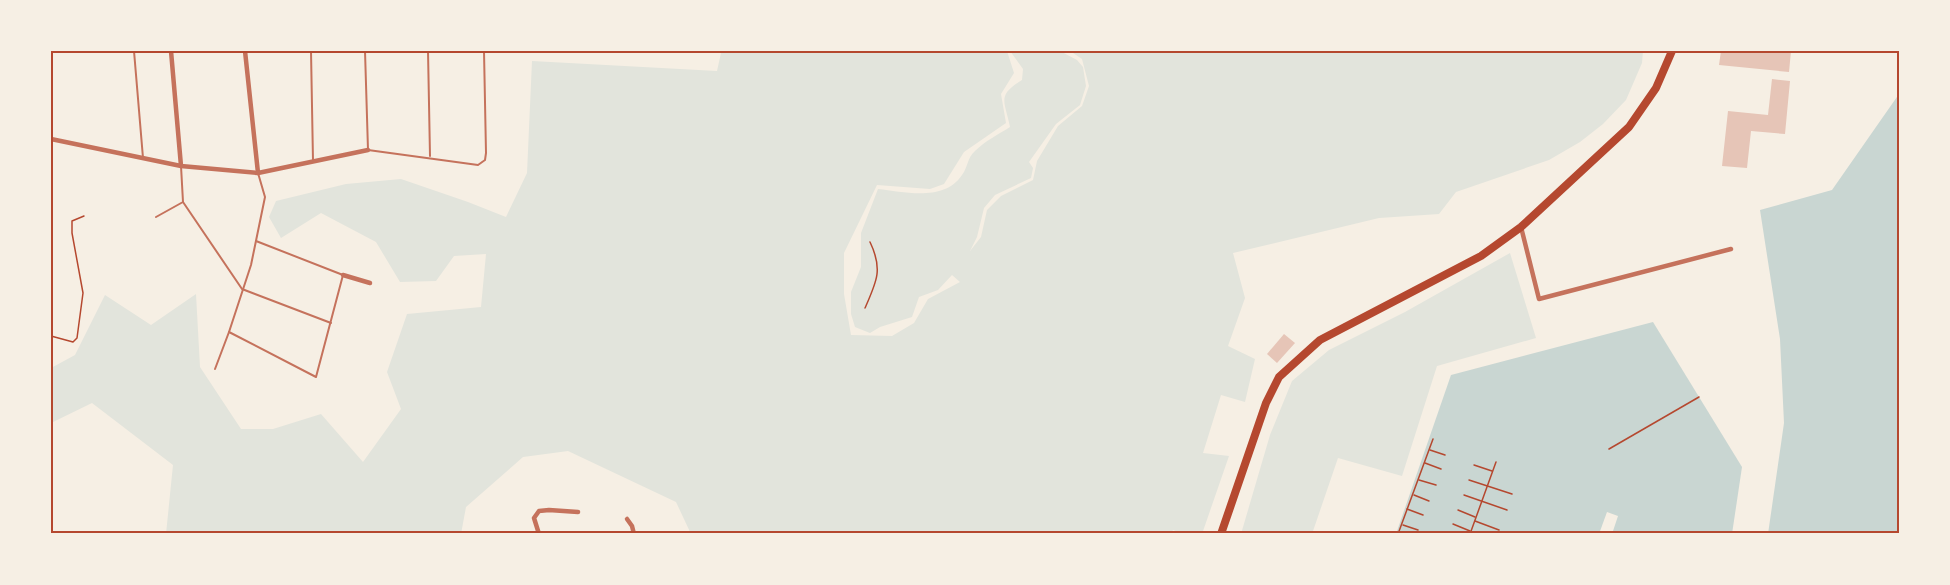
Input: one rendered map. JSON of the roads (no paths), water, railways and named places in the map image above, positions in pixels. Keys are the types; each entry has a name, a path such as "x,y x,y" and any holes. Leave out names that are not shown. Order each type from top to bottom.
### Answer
{"main road":[{"path":"1221,534 1266,403 1279,377 1320,340 1481,256 1521,227 1629,127 1656,88 1672,51"}],"street":[{"path":"171,51 181,166"},
{"path":"245,51 258,173"},
{"path":"51,139 181,166 258,173 368,150"},
{"path":"1521,227 1539,299 1731,249"},
{"path":"343,274 370,283"},
{"path":"539,534 534,518 538,511 578,512"},
{"path":"627,519 634,534"}],"lane":[{"path":"134,51 143,158"},
{"path":"311,51 313,161"},
{"path":"365,51 368,150 478,165 485,160 486,153 484,51"},
{"path":"428,51 430,157"},
{"path":"181,166 183,202 242,289 331,323"},
{"path":"214,369 251,265 265,197 258,173"},
{"path":"156,217 183,202"},
{"path":"229,332 316,377 343,274 256,241"}]}
